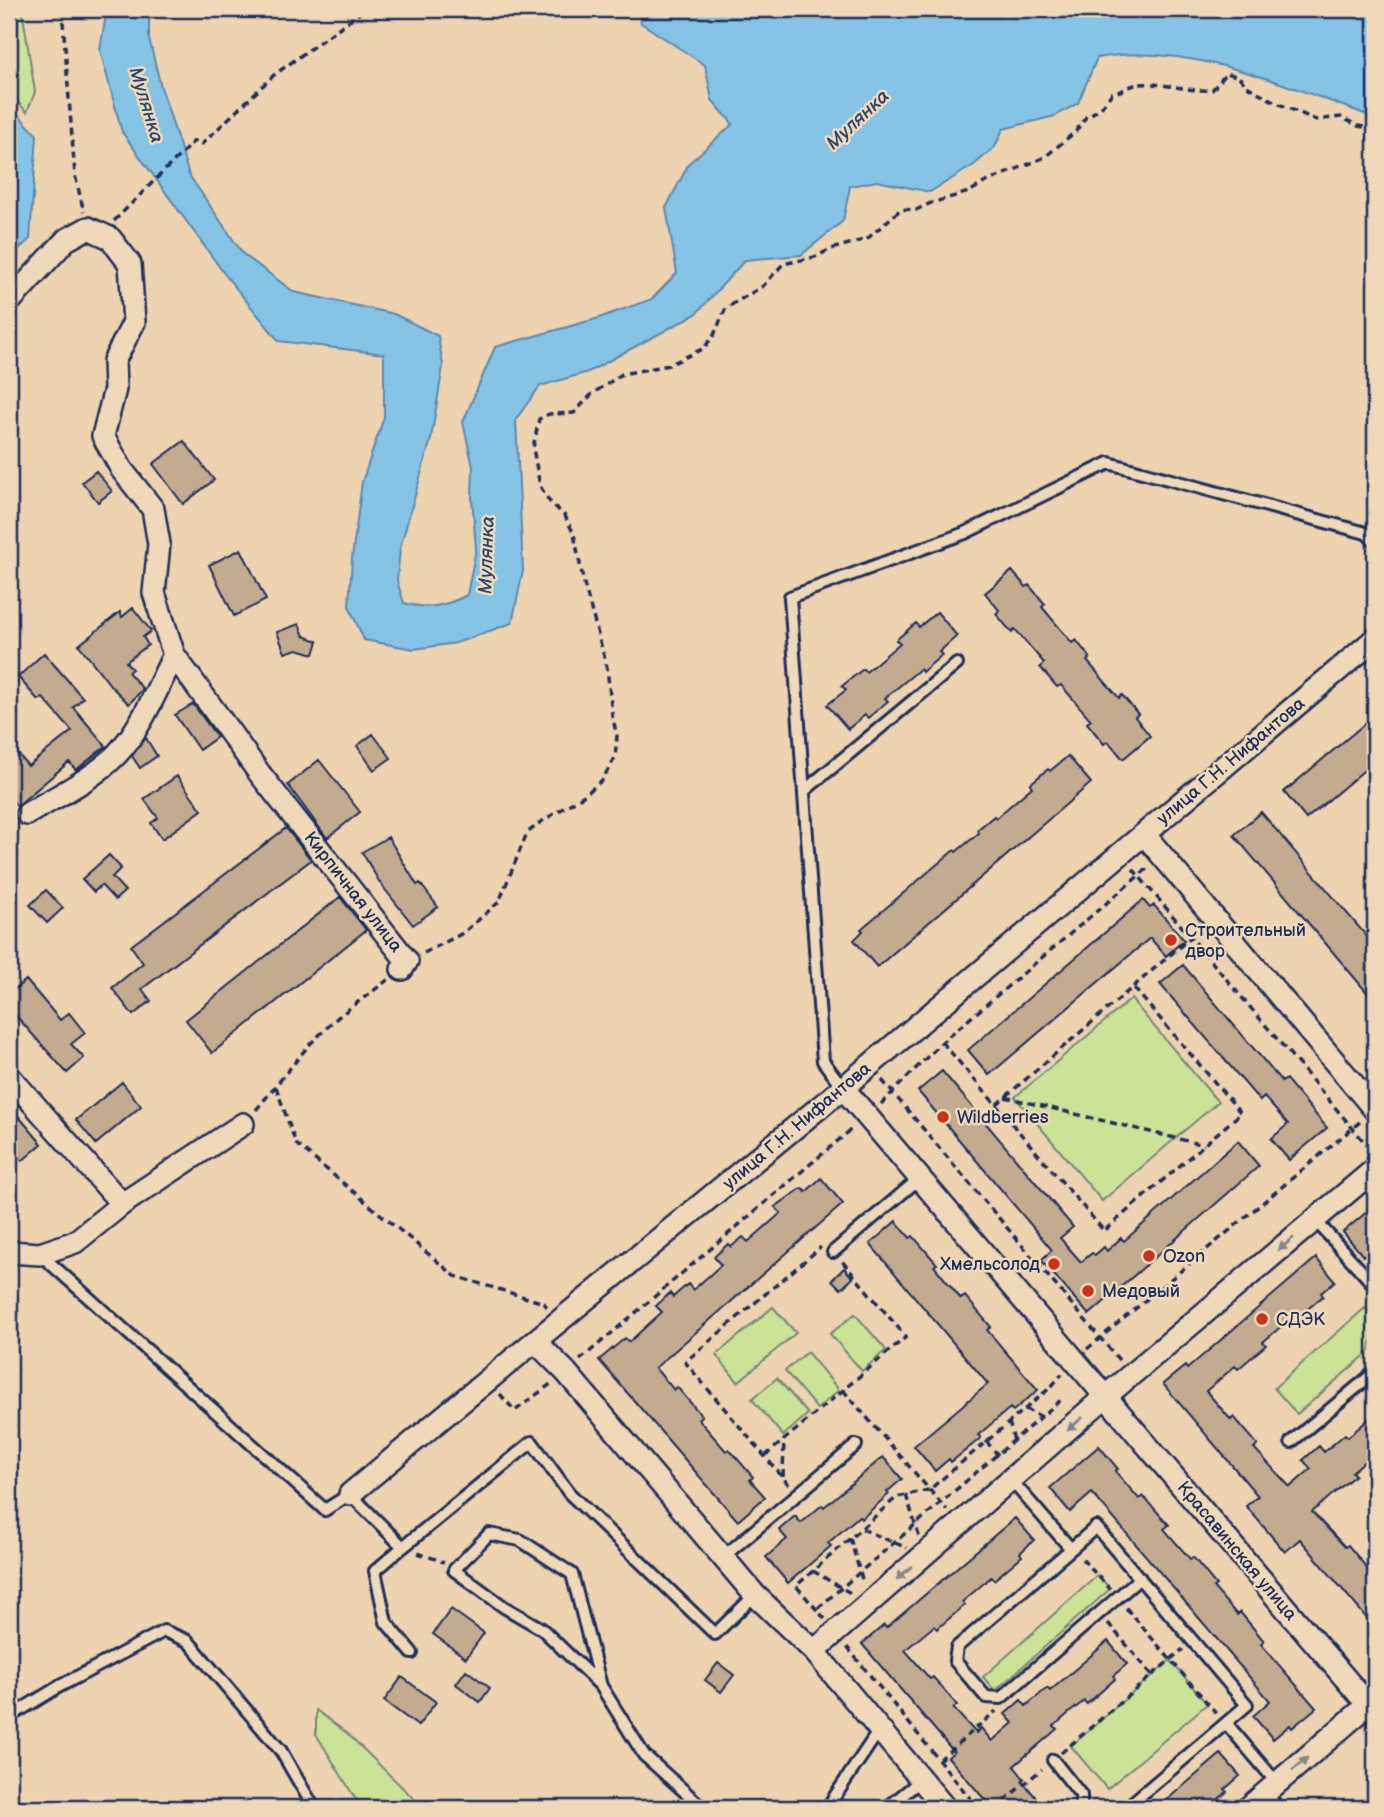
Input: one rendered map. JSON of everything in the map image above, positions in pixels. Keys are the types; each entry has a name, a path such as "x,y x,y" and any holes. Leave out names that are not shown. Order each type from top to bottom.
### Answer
{"street":[{"path":"9,302 66,240 88,228"},
{"name":"Кирпичная улица","path":"88,228 110,238 130,264 134,322 114,361 115,389 103,436 122,470 153,509 159,544 154,593 174,655 404,965"},
{"name":"улица Г.Н. Нифантова","path":"350,1494 844,1088 1375,639"},
{"path":"26,814 92,776 118,753 140,722 174,655"},
{"path":"1144,834 1375,1110"},
{"path":"9,1076 122,1204"},
{"name":"Красавинская улица","path":"844,1088 1106,1396 1372,1702"},
{"path":"9,1252 40,1254 75,1242 122,1204 243,1124"},
{"path":"814,1651 1106,1396 1375,1169"},
{"path":"536,1341 566,1372 755,1595 814,1651 945,1808"},
{"path":"1248,1808 1274,1795 1372,1702"}],"lane":[{"path":"844,1088 822,1061 790,597 965,533 1110,463 1366,533 1375,541"},
{"path":"804,791 957,664"},
{"path":"833,1251 920,1178"},
{"path":"1315,1220 1375,1286"},
{"path":"40,1254 324,1510 350,1494 403,1547"},
{"path":"1291,1442 1375,1372"},
{"path":"412,1653 386,1622 374,1571 532,1442 569,1493 715,1634 755,1595"},
{"path":"723,1557 856,1445"},
{"path":"1011,1480 1071,1549"},
{"path":"1126,1808 1247,1705 1140,1578 1096,1527 957,1647 955,1661 986,1697 1001,1698 1140,1578"},
{"path":"601,1686 572,1574 520,1540 489,1535 454,1570 504,1607 542,1629 601,1686 644,1755 703,1808"},
{"path":"9,1717 60,1686 164,1631 188,1641 281,1751 314,1808"},
{"path":"1226,1723 1274,1795"},
{"path":"827,1808 880,1729"},
{"path":"1053,1760 1081,1795 1081,1808"},
{"path":"887,1808 921,1780"}],"path":[{"path":"62,9 75,175 88,228"},
{"path":"113,222 194,141 202,144 274,75 365,9"},
{"path":"404,965 463,933 499,902 527,833 586,794 602,780 615,758 617,736 607,667 573,534 565,516 549,501 540,486 533,448 539,419 549,414 574,413 592,394 622,374 669,365 704,348 715,335 726,308 763,286 783,264 815,257 831,248 867,239 901,208 916,211 931,203 970,192 984,183 1045,157 1076,131 1086,117 1101,108 1112,93 1138,84 1194,91 1212,90 1227,73 1306,117 1316,120 1342,117 1358,126 1375,130"},
{"path":"1120,854 1375,1154"},
{"path":"488,1380 515,1411 566,1372 892,1094 943,1042 1163,856"},
{"path":"996,1105 1191,937"},
{"name":"Кирпичная улица","path":"243,1124 276,1087 291,1064 338,1017 404,965"},
{"path":"943,1042 1104,1231 1241,1113 1133,987"},
{"path":"870,1065 1132,1374"},
{"path":"276,1087 296,1144 455,1276 544,1303"},
{"path":"1005,1097 1204,1145"},
{"path":"765,1457 906,1337 826,1243 685,1362 783,1479 797,1494"},
{"path":"843,1390 960,1525"},
{"path":"818,1608 1062,1399"},
{"path":"1025,1409 1042,1417"},
{"path":"1009,1422 1014,1441"},
{"path":"783,1479 784,1440"},
{"path":"986,1441 998,1455"},
{"path":"906,1495 925,1555"},
{"path":"861,1528 925,1555"},
{"path":"850,1538 869,1604"},
{"path":"403,1547 444,1562"},
{"path":"1071,1549 1226,1723"},
{"path":"813,1571 869,1604"},
{"path":"1104,1618 1152,1675"},
{"path":"836,1633 978,1808"},
{"path":"995,1808 1192,1640"}],"green space":[{"path":"9,9 22,9 35,92 27,112 9,93"},
{"path":"1131,999 1218,1102 1102,1201 1015,1097"},
{"path":"773,1307 796,1333 738,1382 716,1355"},
{"path":"1365,1308 1375,1319 1370,1351 1297,1414 1274,1388"},
{"path":"855,1314 886,1350 862,1371 830,1334"},
{"path":"807,1352 839,1390 817,1409 785,1371"},
{"path":"777,1378 808,1414 783,1436 752,1399"},
{"path":"1098,1575 1110,1589 995,1691 983,1677"},
{"path":"1170,1660 1207,1704 1107,1789 1071,1746"},
{"path":"316,1710 348,1734 420,1808 361,1808 316,1734"}],"water":[{"name":"Мулянка","path":"107,9 149,9 149,39 189,175 243,254 294,292 394,314 438,336 443,366 431,439 400,548 397,581 404,603 421,606 444,604 467,595 476,549 473,467 463,422 495,347 596,319 652,299 677,273 666,208 689,163 733,124 712,100 705,65 641,23 638,9 1375,9 1375,118 1274,81 1202,61 1131,54 1097,58 1078,103 1055,116 1003,129 995,147 974,165 930,192 877,181 850,186 843,221 801,255 745,260 696,314 588,372 540,386 516,419 523,571 512,623 456,643 414,649 364,640 349,606 362,482 384,417 384,354 279,341 226,276 122,132 100,50"},
{"path":"9,105 37,135 30,239 9,258"}],"building":[{"path":"184,441 214,480 183,504 153,464"},
{"path":"96,471 112,491 98,502 82,482"},
{"path":"241,549 266,600 234,616 209,565"},
{"path":"1012,571 1026,587 1029,585 1045,604 1042,607 1072,643 1076,640 1090,658 1087,661 1119,698 1122,695 1138,714 1135,717 1150,736 1123,759 1108,741 1104,744 1087,723 1091,720 1061,685 1057,687 1040,667 1044,663 1015,629 1012,633 996,614 999,610 985,593"},
{"path":"133,608 151,631 143,637 148,645 126,662 132,669 128,672 143,689 129,704 79,645 120,612 122,617"},
{"path":"937,612 957,636 939,652 942,655 885,698 888,701 868,718 865,715 848,729 827,705 846,690 842,686 863,669 866,672 900,643 896,640 916,623 919,627"},
{"path":"299,624 304,636 318,641 314,654 297,649 285,653 277,632"},
{"path":"44,653 83,698 73,707 106,746 76,770 69,762 17,806 9,796 9,743 28,766 72,731 43,698 38,700 18,677"},
{"path":"193,704 217,737 199,750 175,715"},
{"path":"1375,715 1375,761 1306,819 1284,792"},
{"path":"373,734 391,758 374,770 357,746"},
{"path":"146,738 157,756 140,768 132,756"},
{"path":"1068,756 1091,783 877,967 854,940 863,931 861,929 954,850 956,852 979,833 977,830 994,816 996,818 1032,787 1030,784"},
{"path":"319,760 360,812 327,838 288,785"},
{"path":"177,776 202,810 162,839 151,823 158,818 144,799"},
{"path":"1261,812 1375,946 1375,1002 1234,835"},
{"path":"286,828 311,860 142,989 151,1001 133,1015 112,988 143,963 131,946"},
{"path":"388,837 417,885 420,883 438,907 413,925 380,883 362,852"},
{"path":"109,855 121,868 112,877 125,891 115,900 101,885 94,892 82,879"},
{"path":"46,890 63,908 47,923 30,905"},
{"path":"340,897 366,930 212,1053 186,1020"},
{"path":"1143,900 1150,908 1154,905 1184,940 1166,956 1150,938 989,1075 968,1050"},
{"path":"1183,965 1282,1082 1286,1079 1327,1128 1289,1160 1271,1139 1288,1124 1264,1097 1260,1101 1160,984"},
{"path":"26,980 60,1020 69,1013 85,1033 71,1044 84,1058 67,1073 9,1008 9,994"},
{"path":"942,1071 1073,1227 1060,1238 1081,1262 1104,1247 1107,1251 1121,1238 1124,1241 1238,1141 1259,1166 1089,1315 1041,1260 1052,1250 918,1091"},
{"path":"122,1082 141,1106 96,1144 76,1120"},
{"path":"9,1105 42,1144 22,1161 9,1145"},
{"path":"821,1178 843,1204 655,1368 674,1390 677,1387 702,1416 698,1419 726,1451 729,1449 753,1477 750,1480 765,1497 738,1521 599,1360 625,1338 629,1342 662,1312 656,1306 670,1293 673,1297 688,1284 693,1290 721,1265 714,1257 728,1244 731,1247 743,1237 748,1242 781,1213 775,1207 802,1188 806,1192"},
{"path":"1375,1205 1375,1246 1363,1256 1343,1232"},
{"path":"896,1221 937,1264 934,1266 961,1299 965,1296 991,1327 987,1330 1038,1390 1013,1411 1010,1408 978,1435 981,1438 935,1471 914,1446 988,1384 870,1244"},
{"path":"1316,1258 1335,1281 1321,1293 1323,1296 1295,1320 1292,1317 1263,1342 1266,1345 1238,1369 1235,1366 1206,1391 1231,1420 1234,1417 1258,1445 1254,1448 1290,1487 1311,1469 1303,1460 1319,1446 1324,1452 1345,1434 1348,1437 1375,1414 1375,1452 1352,1472 1355,1475 1312,1512 1345,1547 1348,1545 1371,1573 1368,1575 1375,1584 1375,1628 1300,1539 1285,1552 1246,1506 1258,1496 1163,1384 1185,1366 1187,1369"},
{"path":"844,1268 853,1278 841,1289 832,1280"},
{"path":"1099,1446 1118,1469 1115,1471 1139,1499 1143,1496 1169,1525 1164,1529 1190,1559 1193,1557 1216,1585 1213,1587 1237,1615 1240,1612 1264,1641 1261,1644 1316,1708 1292,1728 1290,1725 1273,1739 1253,1716 1270,1701 1092,1493 1070,1512 1050,1488"},
{"path":"883,1457 902,1479 861,1519 859,1516 828,1543 831,1546 788,1583 766,1557 787,1539 779,1530 795,1516 801,1523 822,1505 824,1507"},
{"path":"1015,1518 1034,1540 1020,1553 1022,1556 994,1580 991,1577 962,1602 965,1605 937,1629 934,1626 905,1650 957,1705 953,1708 976,1733 981,1728 992,1741 1013,1723 1005,1714 1021,1700 1026,1706 1047,1688 1050,1691 1108,1641 1127,1664 1113,1676 1115,1679 1087,1704 1084,1701 1069,1713 1054,1726 1057,1729 1014,1766 1024,1779 1022,1781 1045,1808 992,1808 948,1757 954,1752 862,1644 884,1625 886,1628"},
{"path":"451,1609 484,1633 466,1658 433,1634"},
{"path":"718,1663 734,1675 721,1692 705,1680"},
{"path":"466,1670 490,1688 480,1702 456,1684"},
{"path":"402,1677 436,1702 418,1726 384,1701"},
{"path":"1221,1754 1240,1776 1225,1789 1227,1792 1208,1808 1157,1808"}],"place":[{"name":"Строительный двор","path":"1171,940"},
{"name":"Wildberries","path":"943,1117"},
{"name":"Ozon","path":"1149,1256"},
{"name":"Хмельсолод","path":"1054,1264"},
{"name":"Медовый","path":"1088,1291"},
{"name":"СДЭК","path":"1262,1319"}]}
